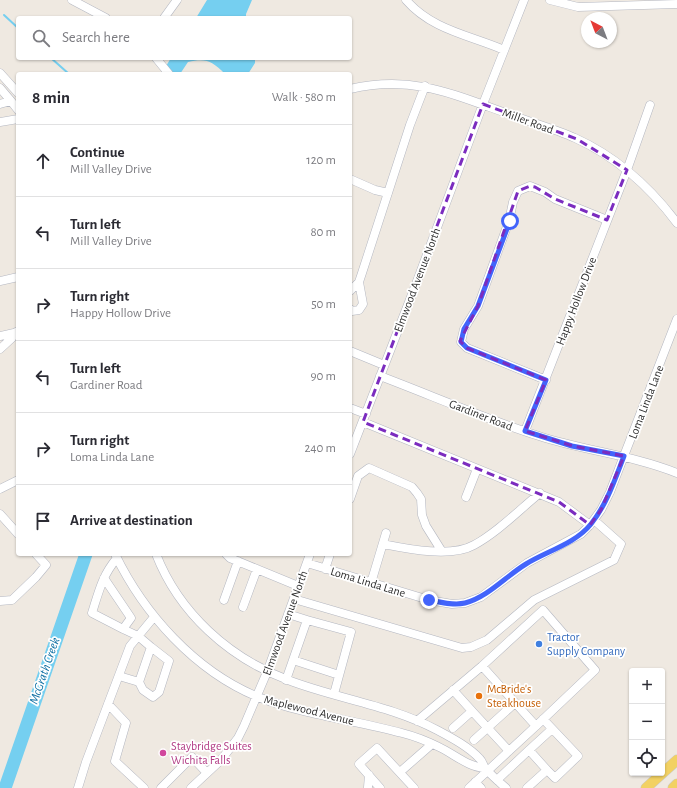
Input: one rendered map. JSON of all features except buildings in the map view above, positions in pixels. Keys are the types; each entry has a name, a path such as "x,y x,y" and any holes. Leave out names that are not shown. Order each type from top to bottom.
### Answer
{"main road":[{"path":"646,788 677,760"},
{"path":"673,788 677,784"}],"street":[{"path":"72,0 102,16"},
{"path":"165,16 177,0"},
{"path":"406,0 416,11 430,22 504,50"},
{"name":"Elmwood Avenue North","path":"352,449 416,284 482,104 524,0"},
{"path":"550,0 583,7 677,4"},
{"path":"158,60 168,72"},
{"path":"0,73 16,91"},
{"name":"Miller Road","path":"352,89 382,83 425,86 482,104 577,139 627,170 646,186 677,223"},
{"path":"352,289 359,282 410,125 425,86"},
{"path":"0,88 16,107"},
{"path":"0,104 11,101"},
{"name":"Happy Hollow Drive","path":"525,431 627,170 650,105"},
{"path":"0,122 16,119"},
{"path":"352,180 375,190 388,193"},
{"path":"546,380 467,348 461,342 464,329 478,306 510,221 513,202 518,191 530,186 545,192 555,199 607,220"},
{"path":"0,281 16,277"},
{"path":"352,311 359,310 363,304 359,282"},
{"name":"Loma Linda Lane","path":"307,563 429,600 452,604 465,603 481,597 527,563 571,540 592,523 610,492 677,319"},
{"path":"0,336 16,332"},
{"path":"0,349 16,332"},
{"path":"352,352 384,365"},
{"name":"Gardiner Road","path":"380,376 525,431 572,446 624,456 677,473"},
{"path":"352,409 366,414"},
{"path":"294,600 462,648 471,647 487,640 534,600 614,560 621,544 570,508 540,493 363,422"},
{"path":"352,493 358,476 369,468 412,487 421,499 422,515 426,526 441,550"},
{"path":"466,497 477,469"},
{"path":"0,489 16,481"},
{"path":"383,544 410,549 456,551 474,546 540,493"},
{"path":"0,514 16,532"},
{"path":"371,583 386,533"},
{"path":"0,601 12,600 36,577 46,565 38,556"},
{"path":"116,556 106,571 92,613 138,636 169,661 159,692 153,697 143,690 139,682 151,647"},
{"name":"Maplewood Avenue","path":"116,556 132,585 154,617 197,659 226,680 258,696 322,715 403,733 432,744 476,768 486,770"},
{"name":"Maplewood Avenue","path":"157,556 167,578 197,621 226,647 268,672 286,680 384,708 417,721 456,741 481,759 486,770 506,788"},
{"path":"229,556 298,586"},
{"name":"Elmwood Avenue North","path":"191,788 220,762 238,738 268,672 309,556"},
{"path":"325,568 329,556"},
{"path":"224,600 238,561"},
{"path":"243,607 257,569"},
{"path":"104,578 131,618 123,629"},
{"path":"417,721 482,666 543,610 595,670 509,751 486,770 478,785 468,788"},
{"path":"288,614 351,632 334,694"},
{"path":"78,788 86,762 130,646 154,617"},
{"path":"286,680 307,620"},
{"path":"293,660 339,675"},
{"path":"482,666 536,726"},
{"path":"119,676 139,682"},
{"path":"454,690 509,751"},
{"path":"474,740 515,703"},
{"path":"108,704 126,723 115,761 144,788"},
{"path":"453,728 472,711"},
{"path":"530,750 555,778 578,756 543,719"},
{"path":"497,780 552,729"},
{"path":"400,772 432,744"},
{"path":"380,788 358,764 377,748 414,788"},
{"path":"161,788 192,756 207,773"},
{"path":"527,788 547,770"},
{"path":"368,787 369,776"}],"highlighted area":[{"path":"483,104 577,139 627,170 607,220 555,199 535,187 530,186 518,191 478,306 460,341 467,348 546,380 525,431 573,446 624,456 601,510 590,525 559,502 363,422"}],"water":[{"path":"207,0 252,0 246,16 197,16"},
{"path":"170,60 200,60 188,62 181,72 162,72"},
{"path":"200,60 255,60 255,63 249,72 223,72 212,63"}],"waterway":[{"path":"4,15 16,26"},
{"path":"53,60 67,72"},
{"name":"McGrath Creek","path":"5,788 85,556"}],"place":[{"name":"Tractor Supply Company","path":"539,644"},
{"name":"McBride's Steakhouse","path":"479,696"},
{"name":"Staybridge Suites Wichita Falls","path":"163,753"}],"route":[{"path":"429,600 452,604 465,603 481,597 527,563 581,534 601,510 610,492 624,456 572,446 525,431 546,380 467,348 463,346 461,342 460,339 464,329 470,322 478,306 510,221"}]}
